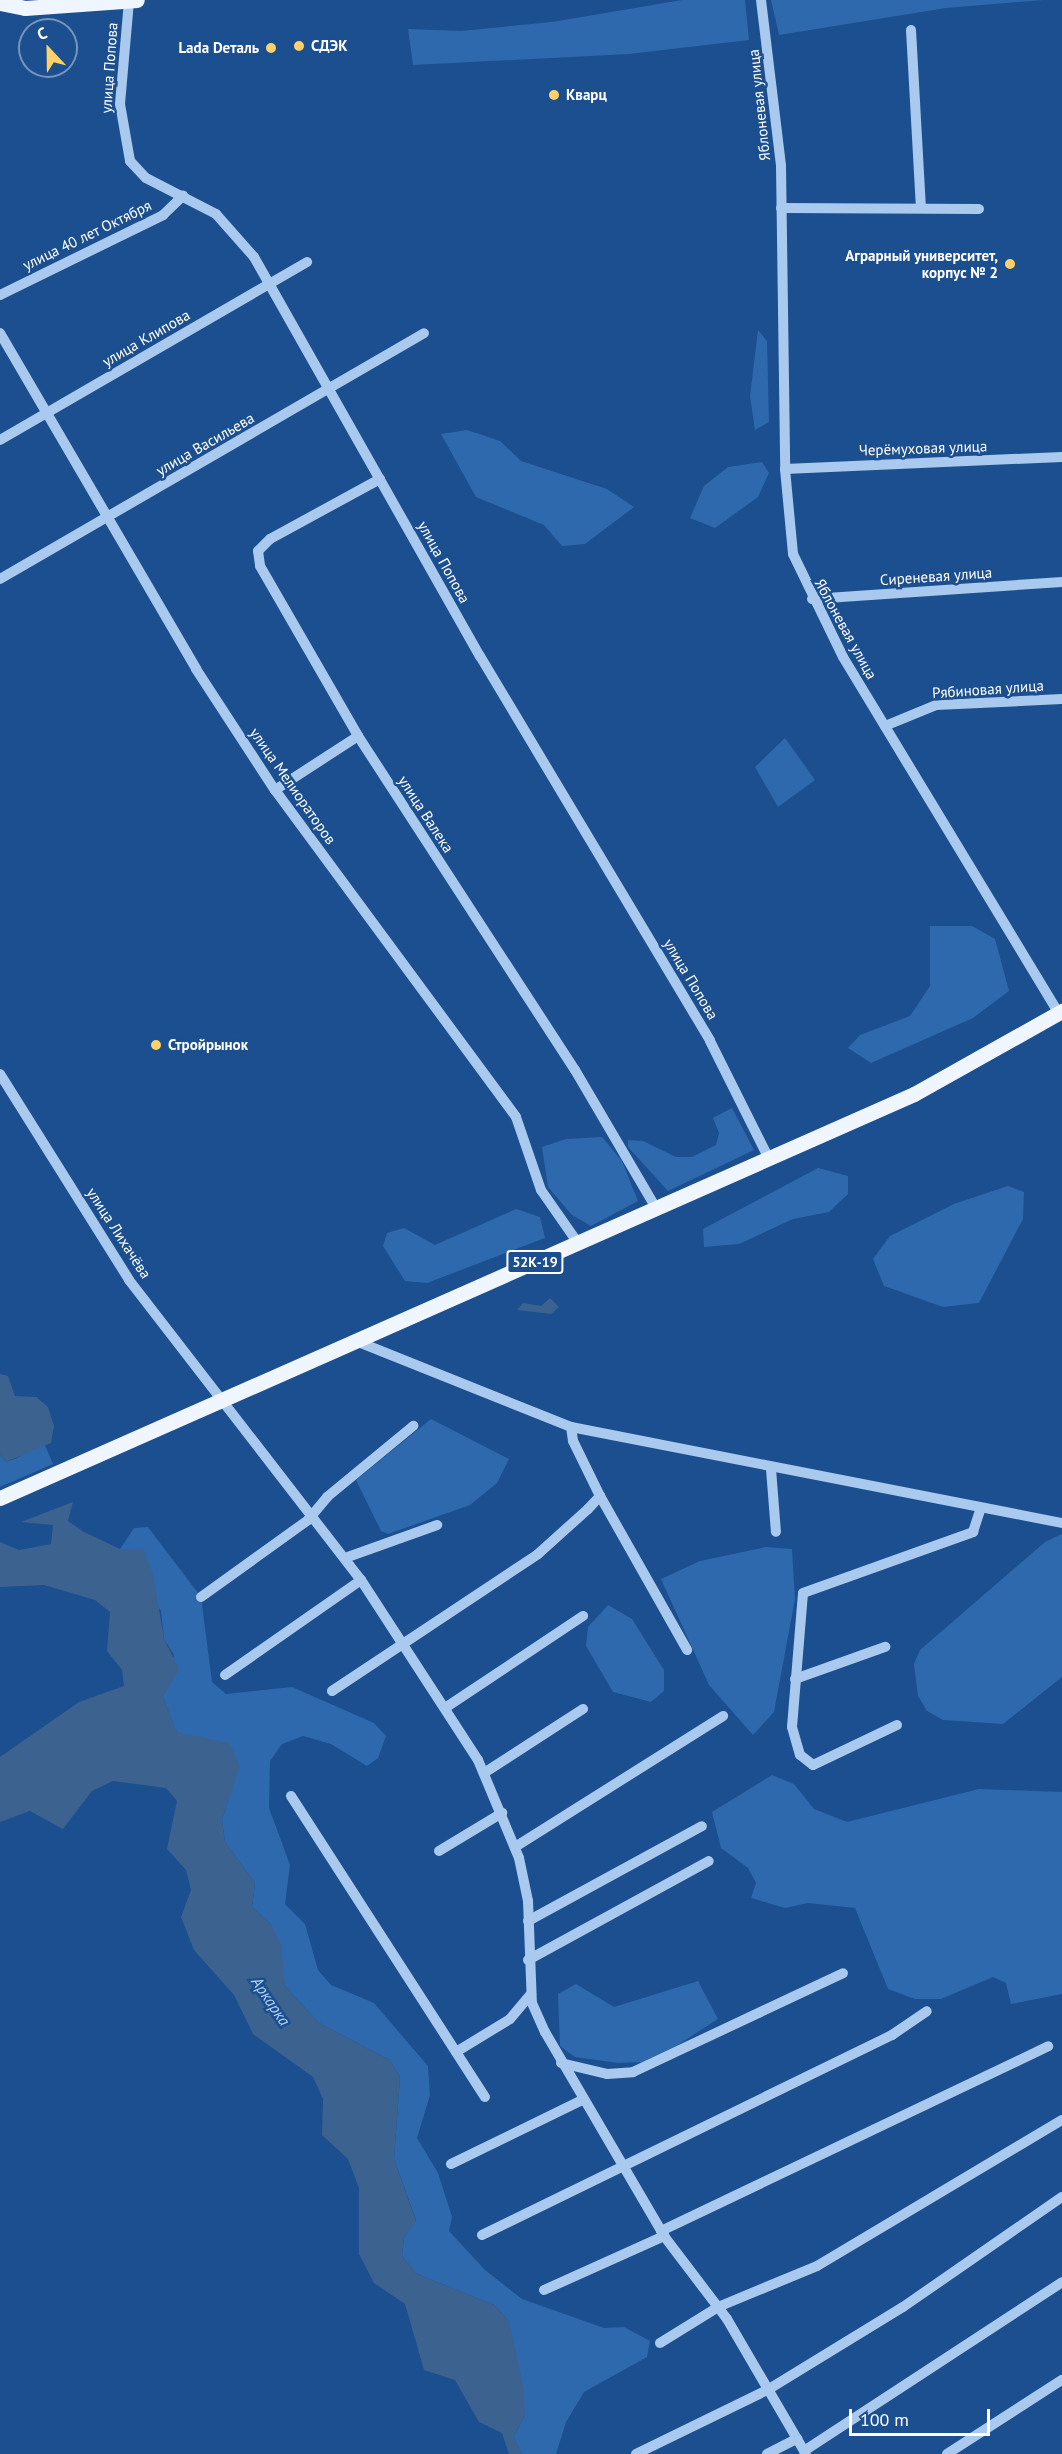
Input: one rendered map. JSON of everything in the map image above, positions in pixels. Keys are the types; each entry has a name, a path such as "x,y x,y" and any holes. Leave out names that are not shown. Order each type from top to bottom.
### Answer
{"main road":[{"path":"0,3 25,8 137,0"},
{"name":"52К-19","path":"0,1498 914,1094 1060,1012"}],"street":[{"name":"Яблоневая улица","path":"760,0 778,127 784,469 789,536 812,599 885,726 1060,1012"},
{"name":"улица Попова","path":"129,1 120,105 124,148 138,171 216,214 240,238 710,1041 769,1159"},
{"path":"0,10 25,8"},
{"path":"911,30 921,207"},
{"name":"улица 40 лет Октября","path":"0,296 164,215 183,196"},
{"path":"781,208 979,209"},
{"name":"улица Клипова","path":"0,440 307,262"},
{"name":"улица Мелиораторов","path":"0,333 108,518 275,790 516,1117 541,1190 578,1243"},
{"name":"улица Васильева","path":"0,579 424,333"},
{"name":"Черёмуховая улица","path":"784,469 1062,457"},
{"name":"улица Валека","path":"380,479 270,539 258,551 260,566 358,736 575,1070 656,1208"},
{"name":"Сиреневая улица","path":"812,599 1062,582"},
{"name":"Рябиновая улица","path":"885,726 936,705 1062,699"},
{"path":"275,790 358,736"},
{"name":"улица Лихачёва","path":"0,1074 129,1280 361,1580 403,1642 484,1773 515,1847 528,1922 531,1994 561,2063 663,2234 718,2307 769,2389 805,2453"},
{"path":"356,1341 571,1427 771,1469 1062,1523"},
{"path":"201,1597 311,1513 413,1426"},
{"path":"571,1427 573,1441 600,1496 687,1650"},
{"path":"771,1469 776,1532"},
{"path":"332,1691 538,1554 600,1496"},
{"path":"897,1725 813,1765 800,1755 792,1727 803,1593 973,1532 981,1508"},
{"path":"345,1558 437,1524"},
{"path":"225,1675 361,1580"},
{"path":"445,1708 583,1616"},
{"path":"795,1679 885,1647"},
{"path":"484,1773 583,1709"},
{"path":"515,1847 723,1716"},
{"path":"291,1796 485,2097"},
{"path":"439,1851 502,1813"},
{"path":"528,1922 702,1826"},
{"path":"528,1960 709,1861"},
{"path":"561,2063 607,2074 633,2072 843,1973"},
{"path":"456,2052 510,2019 531,1994"},
{"path":"482,2235 621,2165 881,2040 927,2011"},
{"path":"544,2290 1048,2046"},
{"path":"451,2164 582,2100"},
{"path":"660,2343 718,2307 818,2266 1062,2120"},
{"path":"636,2454 769,2389 903,2307 1062,2197"},
{"path":"805,2453 1062,2282"},
{"path":"947,2454 1062,2380"},
{"path":"767,2454 797,2439"}],"shaded area":[{"path":"682,0 745,0 749,40 629,54 413,65 408,29 461,31 552,22"},
{"path":"771,0 1044,0 946,8 779,35"},
{"path":"758,330 767,341 769,422 755,430 750,396"},
{"path":"467,430 500,441 521,461 607,489 634,507 585,544 562,546 544,525 476,497 441,434"},
{"path":"762,462 769,473 758,497 715,528 690,518 704,486 728,467"},
{"path":"785,738 815,780 778,807 755,767"},
{"path":"930,926 972,926 995,939 1009,991 973,1018 871,1063 848,1048 860,1035 910,1016 930,986"},
{"path":"732,1108 754,1150 668,1191 628,1147 628,1140 643,1141 676,1157 692,1157 716,1145 719,1133 713,1118"},
{"path":"602,1137 622,1161 638,1201 591,1226 572,1215 548,1187 542,1147 566,1139"},
{"path":"818,1168 848,1176 848,1194 829,1212 793,1219 739,1244 704,1247 703,1229"},
{"path":"1008,1186 1024,1192 1023,1219 979,1303 943,1307 884,1286 873,1259 890,1236 954,1204"},
{"path":"516,1209 540,1217 545,1238 427,1283 405,1281 383,1246 387,1233 404,1228 435,1245"},
{"path":"431,1419 509,1459 497,1483 470,1505 388,1534 381,1531 356,1480"},
{"path":"44,1443 53,1464 0,1487 0,1455 6,1462"},
{"path":"148,1527 201,1597 212,1682 226,1694 292,1687 374,1723 386,1736 378,1758 367,1766 331,1744 303,1736 282,1744 270,1761 269,1808 290,1865 285,1904 305,1924 318,1970 331,1985 374,2003 428,2066 430,2095 417,2138 438,2173 452,2217 449,2231 485,2270 522,2299 604,2328 624,2327 650,2341 647,2357 584,2392 566,2422 556,2454 522,2454 513,2437 525,2416 509,2321 494,2305 417,2274 402,2256 404,2238 416,2220 394,2159 400,2077 390,2060 319,2023 285,1986 271,1924 252,1907 255,1883 225,1842 222,1820 239,1766 195,1737 177,1733 163,1697 174,1655 164,1639 161,1611 120,1549 134,1528"},
{"path":"1062,1534 1062,1677 1003,1724 943,1720 927,1711 918,1696 914,1664 920,1650 1045,1542"},
{"path":"766,1547 792,1549 795,1599 774,1712 753,1735 709,1685 661,1579 700,1561"},
{"path":"608,1605 632,1619 664,1670 664,1691 651,1702 613,1692 586,1646 588,1627"},
{"path":"772,1775 794,1784 814,1809 847,1822 979,1789 1062,1792 1062,1994 1011,2004 1006,1983 993,1977 941,1999 915,1999 888,1989 855,1908 808,1903 785,1908 751,1898 756,1883 748,1868 721,1848 712,1812"},
{"path":"698,1981 718,2019 676,2046 642,2062 618,2063 575,2057 560,2046 558,1994 576,1984 614,2007"}],"water":[{"path":"550,1298 559,1307 551,1314 517,1310 523,1303 541,1306"},
{"path":"0,1374 8,1376 15,1396 36,1397 48,1407 54,1426 51,1443 6,1462 0,1455"},
{"name":"Аркарка","path":"73,1502 68,1521 84,1532 120,1549 143,1549 153,1574 164,1639 179,1669 163,1697 177,1732 229,1743 240,1766 222,1820 225,1842 255,1883 252,1907 271,1924 281,1944 285,1986 319,2023 390,2060 400,2077 394,2159 416,2221 404,2238 402,2256 417,2274 494,2305 509,2321 524,2390 525,2416 513,2437 522,2454 509,2454 502,2433 479,2422 455,2380 424,2370 405,2304 374,2283 359,2254 359,2188 348,2159 322,2135 323,2099 313,2077 253,2034 234,1995 194,1950 181,1917 191,1890 186,1870 167,1849 177,1801 166,1788 113,1781 92,1791 63,1829 30,1811 0,1822 0,1757 79,1702 124,1686 122,1670 107,1651 110,1612 95,1600 44,1585 0,1587 0,1542 19,1550 51,1544 53,1525 21,1522"}],"place":[{"name":"СДЭК","path":"299,46"},
{"name":"Lada Dеталь","path":"271,48"},
{"name":"Кварц","path":"554,95"},
{"name":"Аграрный университет, корпус № 2","path":"1010,264"},
{"name":"Стройрынок","path":"156,1045"}]}
